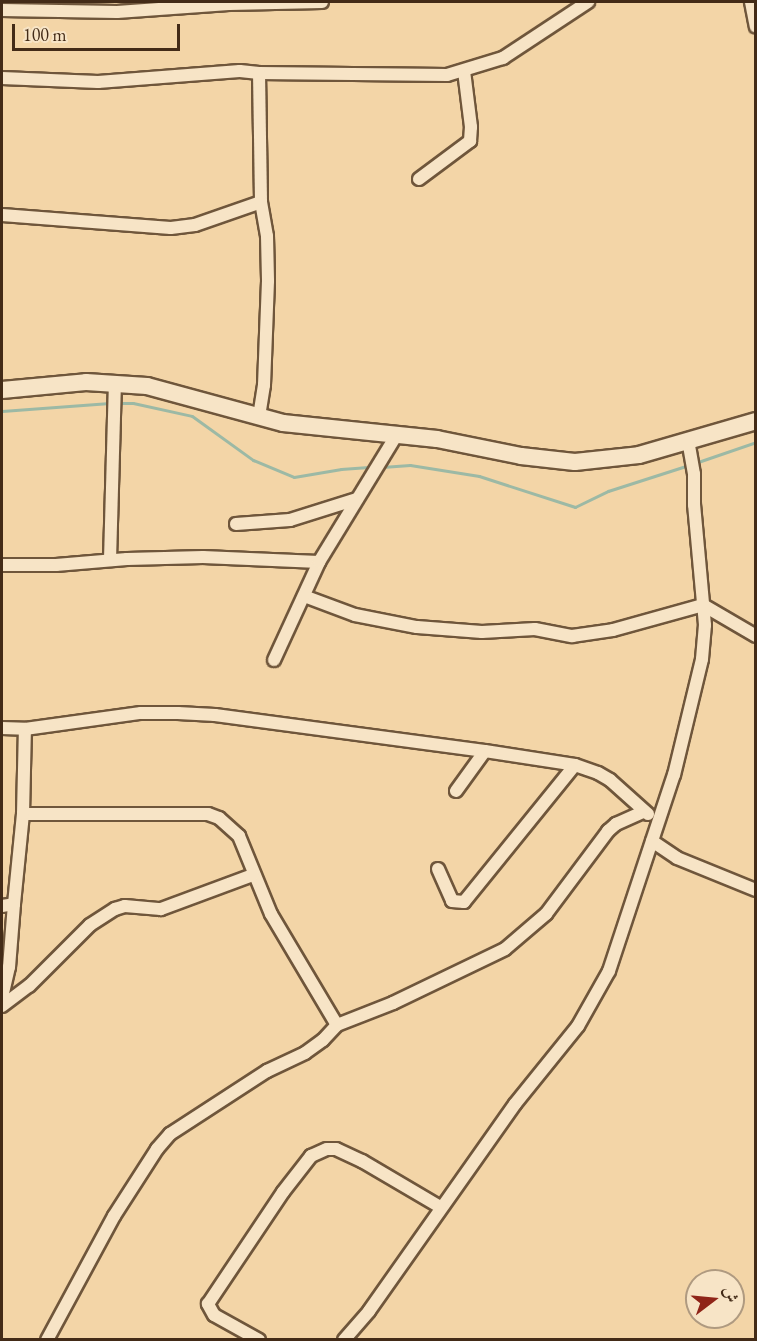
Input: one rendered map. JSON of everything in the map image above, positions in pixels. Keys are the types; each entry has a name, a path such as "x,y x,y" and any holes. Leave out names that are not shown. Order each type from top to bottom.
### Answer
{"street":[{"path":"2,10 117,12 229,4 322,2"},
{"path":"2,78 98,82 240,71 330,72 398,76 447,75 503,58 588,2"},
{"path":"751,2 756,27"},
{"path":"419,179 470,141 471,126 464,71"},
{"path":"259,73 261,202 267,236 268,281 264,385 259,418"},
{"path":"2,215 171,228 195,225 261,202"},
{"path":"2,390 114,390 147,386 283,423 446,440 521,456 575,462 639,455 756,421"},
{"path":"110,560 114,390"},
{"path":"274,660 319,562 372,471 397,434"},
{"path":"344,1340 369,1311 440,1207 515,1104 578,1026 597,996 622,936 674,775 705,642 694,505 694,474 688,440"},
{"path":"236,524 290,520 357,499"},
{"path":"2,565 56,565 110,560 203,557 319,562"},
{"path":"304,596 355,615 417,627 482,632 535,629 572,636 613,630 703,605 756,636"},
{"path":"2,728 25,729 141,713 178,713 225,716 485,751 575,765 610,780 643,812 658,819"},
{"path":"2,998 9,967 8,905 23,813 25,729"},
{"path":"456,791 485,751"},
{"path":"438,868 452,901 464,902 575,765"},
{"path":"47,1340 114,1216 163,1140 233,1092 316,1046 337,1026 393,1003 505,949 546,914 608,831 616,824 643,812"},
{"path":"23,813 208,814 219,818 239,836 253,875 271,914 337,1026"},
{"path":"652,841 676,858 756,890"},
{"path":"2,1006 29,986 90,925 115,909 125,906 161,909 253,875"},
{"path":"259,1340 214,1315 208,1304 283,1192 311,1156 327,1149 336,1149 362,1161 440,1207"}],"waterway":[{"path":"2,411 110,403"},
{"path":"117,403 133,403 192,416 253,460 294,477 341,469 372,467"},
{"path":"695,463 756,442"},
{"path":"382,467 410,465 479,476 575,507 608,491 689,465"}]}
